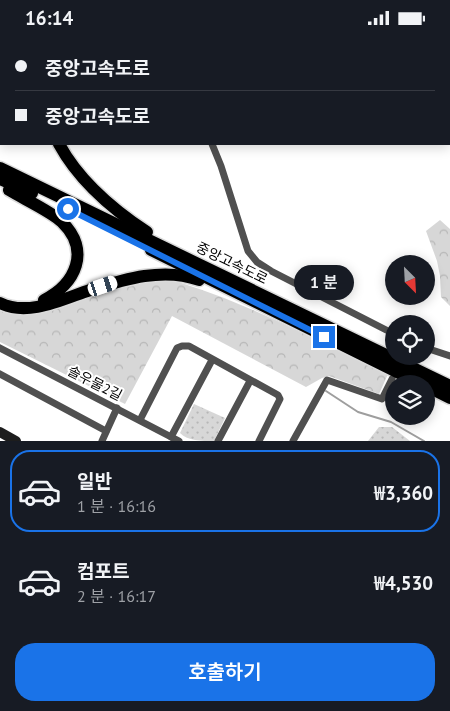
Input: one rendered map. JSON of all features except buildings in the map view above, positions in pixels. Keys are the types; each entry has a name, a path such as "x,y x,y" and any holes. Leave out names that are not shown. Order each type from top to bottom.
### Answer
{"highway":[{"path":"60,145 80,174 113,208 191,260"},
{"name":"중앙고속도로","path":"0,168 450,386"},
{"name":"중앙고속도로","path":"0,179 77,213 403,375"},
{"path":"0,185 61,220 72,233 78,250 76,267 57,294 40,302 19,303 0,297"},
{"path":"0,303 20,307 42,306 117,282 138,277 167,274 190,276 235,293"},
{"path":"435,390 450,398"}],"street":[{"path":"212,145 248,251 257,262 385,329"},
{"path":"140,420 177,348 189,346 278,395 280,399 259,441"},
{"name":"솔우물2길","path":"0,348 179,441"},
{"path":"435,351 450,356"},
{"path":"171,437 212,360"},
{"path":"0,374 106,431"},
{"path":"293,441 327,380 382,399 385,393"},
{"path":"218,441 250,381"},
{"path":"102,441 117,408"},
{"path":"0,432 16,441"}],"green space":[{"path":"440,220 450,229 450,306 441,297 437,261 426,231"},
{"path":"168,279 225,298 388,374 385,375 385,381 379,394 329,376 306,387 172,316 125,404 0,342 0,307 46,310 139,281"},
{"path":"194,404 225,418 214,441 191,439 180,433"},
{"path":"379,427 392,427 410,441 368,441"}],"waterway":[{"path":"326,391 358,412 391,422 424,441"}],"route":[{"path":"68,209 324,337"}]}
